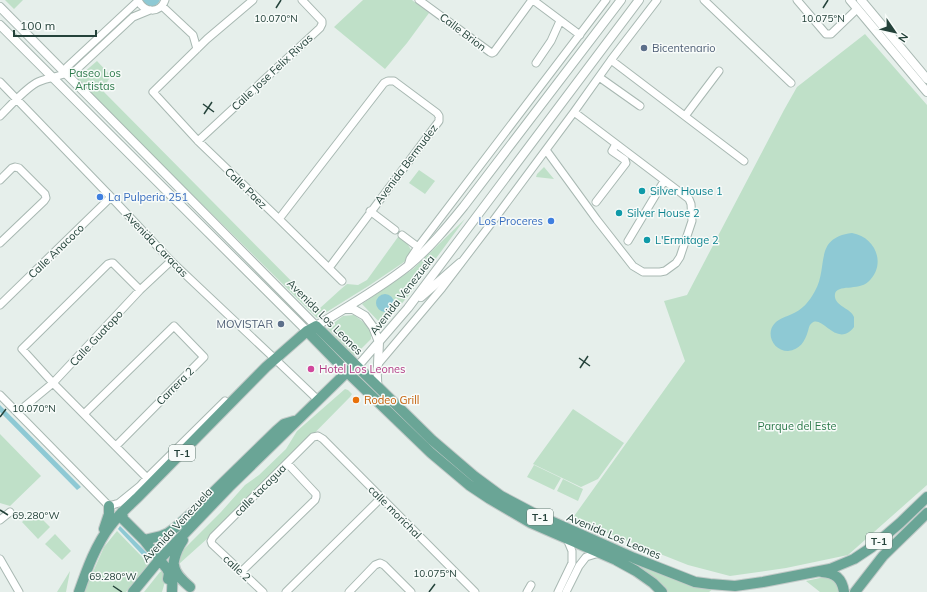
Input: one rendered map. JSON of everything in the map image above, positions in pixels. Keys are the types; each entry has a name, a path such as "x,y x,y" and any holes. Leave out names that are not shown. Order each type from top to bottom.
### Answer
{"main road":[{"name":"Avenida Venezuela","path":"79,592 89,564 110,525 266,367 311,328"},
{"name":"Avenida Los Leones","path":"311,328 358,366 432,440 474,476 501,496 535,514 634,558 695,582 735,586 822,572"},
{"name":"Avenida Los Leones","path":"311,328 348,372 431,452 469,485 490,500 527,521 616,560 636,571 653,583 662,592"},
{"name":"Avenida Venezuela","path":"133,592 160,559 229,487 318,400 348,372 358,366"},
{"path":"144,540 161,536 175,528 276,430 284,424 297,420"},
{"path":"172,592 172,568 177,550 182,541 212,509 229,487"},
{"name":"T-1","path":"822,572 854,559 872,547 927,497"},
{"path":"98,545 109,514 109,506"},
{"path":"122,512 123,519 144,540 167,569 169,573 166,592"},
{"name":"T-1","path":"855,592 883,556 927,514"},
{"path":"174,561 174,568 178,575 192,590"},
{"path":"822,572 830,572 841,580 844,587 844,592"},
{"name":"T-1","path":"717,592 735,586"}],"street":[{"path":"65,73 67,67 138,0 143,8 150,10"},
{"path":"196,49 253,0"},
{"name":"Calle Jose Felix Rivas","path":"198,142 320,28 322,20 302,0"},
{"name":"Calle Brion","path":"419,0 492,53 532,0"},
{"path":"532,0 580,35"},
{"name":"Avenida Venezuela","path":"408,266 410,259 418,247 606,0"},
{"name":"Avenida Venezuela","path":"311,328 378,287 408,266 440,235 464,206 621,0"},
{"name":"Avenida Venezuela","path":"358,366 408,308 639,0"},
{"path":"378,364 442,288 657,0"},
{"path":"704,0 791,83"},
{"path":"797,0 826,34 831,34 857,9"},
{"path":"850,0 927,92"},
{"path":"861,0 927,79"},
{"path":"0,116 35,84 75,71 133,17 150,10 157,9 163,3 193,35 207,39"},
{"name":"Avenida Los Leones","path":"0,7 311,328"},
{"path":"536,63 552,41 560,21"},
{"name":"Avenida Los Leones","path":"0,25 311,328"},
{"path":"193,35 196,49"},
{"name":"Calle Paez","path":"196,49 153,92 198,142 342,281"},
{"path":"611,60 744,161"},
{"path":"685,116 719,71"},
{"path":"599,77 640,106"},
{"name":"Avenida Bermudez","path":"279,219 384,83 394,81 437,112 439,121 328,268"},
{"name":"Avenida Caracas","path":"0,82 171,261 318,400"},
{"path":"546,150 633,266 643,272 660,272 665,271 676,263 680,257 692,221 692,204 689,199 574,112"},
{"path":"596,202 626,163 625,160 612,151 616,144"},
{"path":"0,180 12,168 19,168 45,194 46,198 0,243"},
{"path":"628,241 664,180"},
{"name":"Calle Anacoco","path":"0,305 111,197"},
{"path":"370,211 395,230"},
{"path":"402,235 418,247"},
{"name":"Calle Guatopo","path":"18,412 53,383 140,290 171,261"},
{"path":"140,290 114,263 108,264 22,349 53,383 147,478"},
{"path":"408,308 460,263"},
{"path":"343,309 353,309 364,316 373,327 379,342 377,369 378,387"},
{"name":"Carrera 2","path":"84,414 174,326 204,357 116,446"},
{"path":"0,395 109,506 119,503 140,486 257,371 266,367"},
{"name":"calle morichal","path":"313,437 318,436 323,439 475,592"},
{"name":"calle tacagua","path":"212,544 211,540 213,537 313,437"},
{"path":"241,572 315,500 316,494 287,463"},
{"path":"286,592 381,498"},
{"path":"0,520 10,512"},
{"path":"558,592 572,563 572,551 568,539"},
{"name":"calle 2","path":"212,544 263,592"},
{"path":"566,592 579,566 586,557 599,553"},
{"path":"0,559 19,592"},
{"path":"349,592 375,565 380,563 384,565 410,592"},
{"path":"527,592 531,585"}],"green space":[{"path":"5,0 23,0 14,9"},
{"path":"363,0 412,0 429,13 407,43 385,69 334,27"},
{"name":"Parque del Este","path":"865,34 927,105 927,485 848,555 786,568 730,576 688,565 572,519 685,361 664,301 687,295 797,87"},
{"name":"Paseo Los Artistas","path":"97,61 111,76 102,90 319,309 347,284 358,285 367,280 398,237 407,243 411,250 407,260 317,318 76,79"},
{"path":"544,167 554,179 536,177"},
{"path":"419,170 435,181 425,194 409,183"},
{"path":"465,219 409,295 383,326 362,304 413,269"},
{"path":"354,315 371,330 371,339 354,356 327,328 343,316"},
{"path":"345,389 352,394 350,397 218,531 179,564 183,550 221,512 245,485 259,475 286,449 297,431"},
{"path":"573,409 624,443 598,479 581,487 533,464"},
{"path":"0,434 41,476 10,506 0,503"},
{"path":"534,465 561,478 554,490 527,477"},
{"path":"563,479 583,489 578,501 557,491"},
{"path":"34,511 50,527 38,539 22,522"},
{"path":"117,531 149,564 126,592 84,592 104,547"},
{"path":"55,534 71,551 62,560 45,544"},
{"path":"612,554 713,589 709,592 667,592 639,568"},
{"path":"70,571 66,592 57,592"},
{"path":"162,571 167,575 162,592 144,592 160,572"},
{"path":"828,578 837,581 842,592 820,592 806,581"}],"water":[{"path":"140,0 160,0 155,6 151,7"},
{"path":"852,233 867,240 873,246 878,260 874,275 868,282 864,285 840,289 835,294 835,298 839,304 849,311 854,317 854,327 848,333 842,334 830,330 816,321 810,325 805,338 799,347 788,351 778,348 772,341 772,327 777,321 796,312 808,302 819,282 824,254 827,247 832,241 840,236"},
{"path":"381,294 389,294 394,299 392,310 389,312 381,312 376,307 376,299"},
{"path":"0,405 81,487 77,490 0,412"},
{"path":"120,526 150,556 147,560 118,529"}],"place":[{"name":"Bicentenario","path":"644,48"},
{"name":"Silver House 1","path":"642,191"},
{"name":"La Pulperia 251","path":"100,197"},
{"name":"Silver House 2","path":"619,213"},
{"name":"Los Proceres","path":"551,221"},
{"name":"L'Ermitage 2","path":"647,240"},
{"name":"MOVISTAR","path":"281,324"},
{"name":"Hotel Los Leones","path":"311,369"},
{"name":"Rodeo Grill","path":"356,400"}]}
